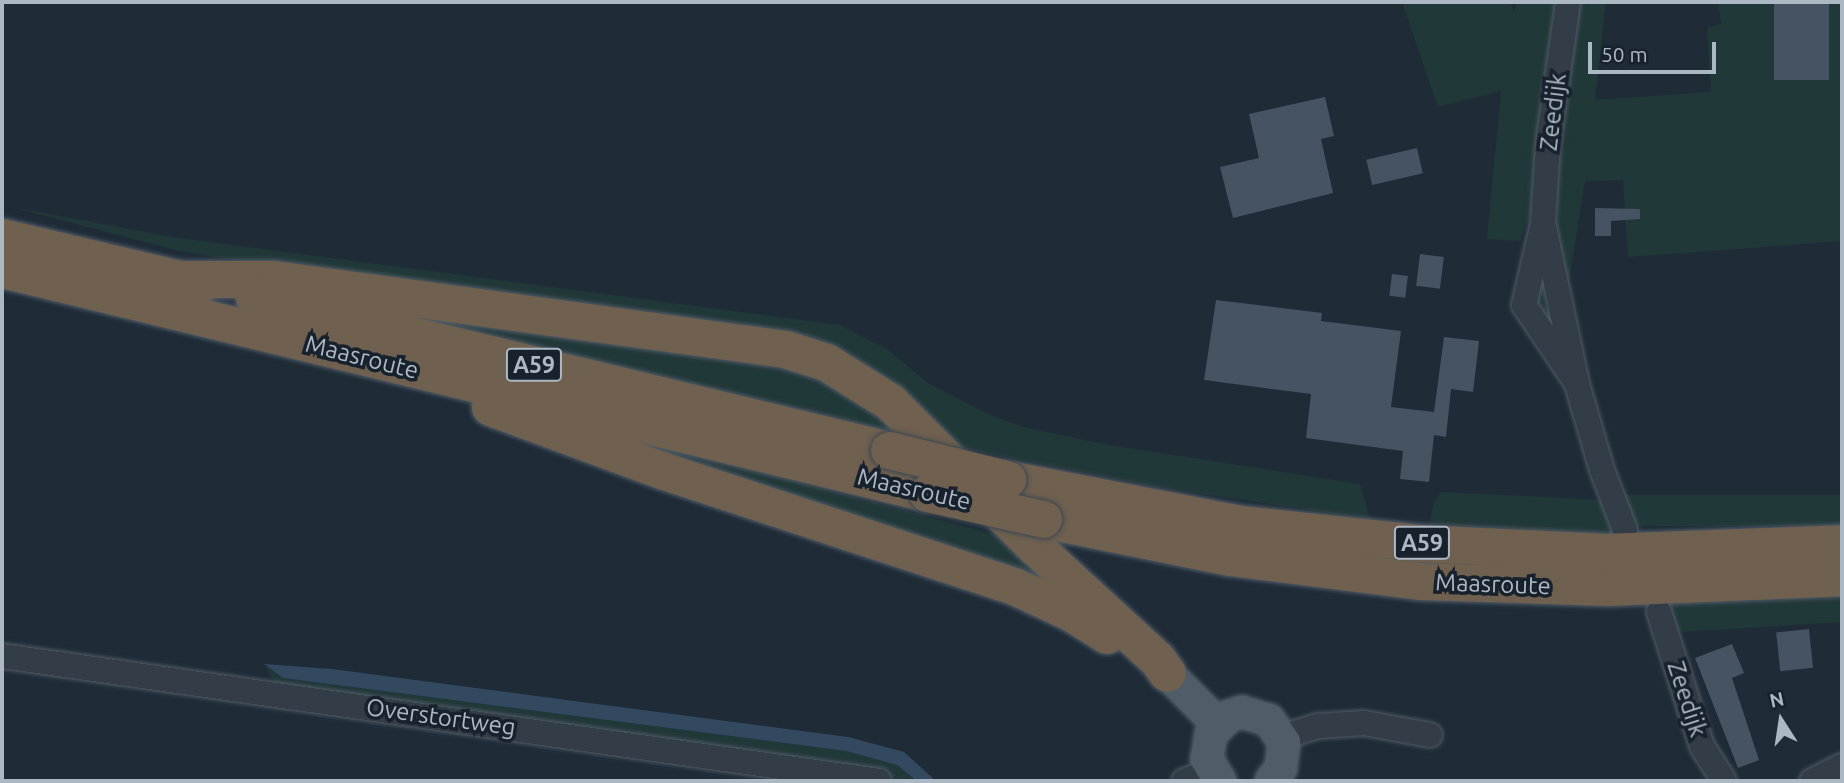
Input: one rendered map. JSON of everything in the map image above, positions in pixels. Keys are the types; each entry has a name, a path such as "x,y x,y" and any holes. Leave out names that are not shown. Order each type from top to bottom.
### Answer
{"highway":[{"name":"Maasroute","path":"2,237 1007,479 1240,524 1408,542 1602,552 1842,543"},
{"name":"Maasroute","path":"2,269 927,493 1230,557 1419,581 1607,587 1842,577"},
{"name":"A59","path":"178,279 274,279 785,349 818,359 860,380 890,402 1034,546 1157,659 1167,673"},
{"name":"A59","path":"403,367 523,421 1014,586 1072,612 1167,673"}],"main road":[{"path":"1167,673 1218,724"},
{"path":"1205,778 1207,746 1218,724 1242,712 1269,720 1282,737 1285,755 1273,781"}],"street":[{"name":"Zeedijk","path":"1568,2 1548,145 1543,223 1524,305 1577,384"},
{"name":"Zeedijk","path":"1543,223 1577,384 1602,470 1625,530"},
{"name":"Zeedijk","path":"1659,612 1702,746 1724,781"},
{"name":"Overstortweg","path":"2,656 879,781"},
{"path":"1282,737 1340,724 1430,735"},
{"path":"1812,781 1842,766"}],"green space":[{"path":"1402,2 1510,2 1514,12 1516,2 1562,2 1535,202 1520,241 1487,239 1501,91 1438,107"},
{"path":"1579,2 1606,2 1595,100 1711,92 1707,28 1721,24 1718,2 1842,2 1842,241 1628,257 1623,180 1585,181 1567,293 1551,207"},
{"path":"12,207 172,237 840,325 887,349 928,383 990,415 1024,427 1103,444 1360,484 1370,519 1163,488 937,443 876,383 401,287 179,251"},
{"path":"1538,253 1558,346 1529,291"},
{"path":"312,294 743,350 856,393 895,433"},
{"path":"608,432 1023,542 1132,643"},
{"path":"1441,492 1603,500 1618,535 1430,524 1433,504"},
{"path":"1622,495 1842,495 1842,526 1622,526"},
{"path":"1842,592 1842,622 1676,632 1666,599"},
{"path":"264,664 283,678 846,751 897,765 917,781 895,781 882,772 276,685"}],"water":[{"path":"264,664 332,669 848,737 904,752 936,781 917,781 897,765 846,751 283,678"}],"building":[{"path":"1774,2 1829,2 1829,80 1774,80"},
{"path":"1325,97 1334,136 1321,139 1333,193 1233,218 1220,167 1259,158 1249,114"},
{"path":"1417,148 1423,173 1372,185 1366,160"},
{"path":"1595,208 1640,209 1640,219 1611,221 1611,236 1595,236"},
{"path":"1420,254 1444,257 1440,289 1416,286"},
{"path":"1392,274 1408,276 1405,298 1389,296"},
{"path":"1216,300 1322,313 1321,321 1401,331 1391,407 1434,412 1444,337 1479,341 1473,392 1451,389 1446,437 1434,435 1429,482 1400,479 1403,451 1306,438 1311,394 1204,380"},
{"path":"1809,629 1813,668 1780,671 1776,632"},
{"path":"1732,644 1744,673 1732,678 1759,760 1738,768 1695,658"}]}
